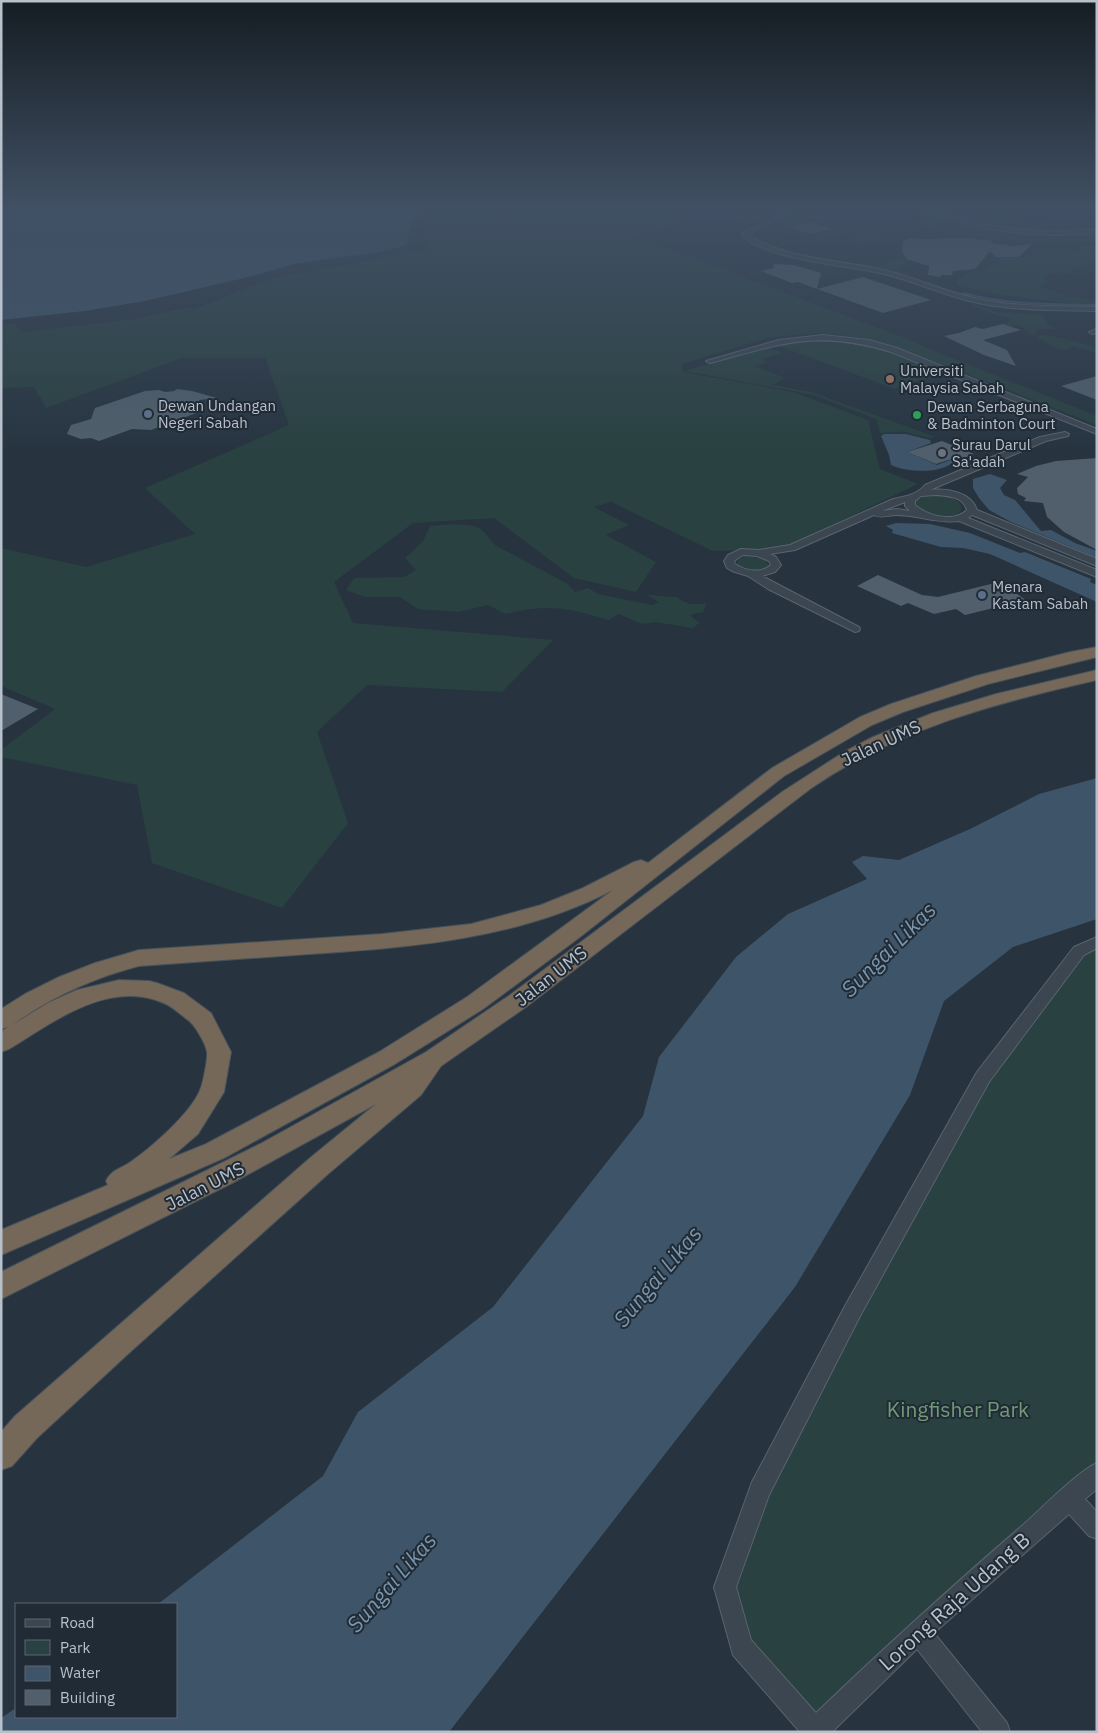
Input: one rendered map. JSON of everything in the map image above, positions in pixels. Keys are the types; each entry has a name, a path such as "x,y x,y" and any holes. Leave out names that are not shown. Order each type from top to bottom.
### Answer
{"highway":[{"name":"Jalan UMS","path":"1,1243 215,1151 387,1058 475,1003 618,898 679,848 778,772 866,721 897,708 982,680 1070,657 1097,652"},
{"name":"Jalan UMS","path":"1,1286 131,1224 280,1148 434,1059 512,1006 804,784 850,756 883,739 971,705 1097,675"},
{"path":"1,1021 52,989 107,966 140,958 382,942 470,931 548,910 614,882 679,848"},
{"path":"1,1043 56,1009 85,996 118,988 149,989 176,999 203,1019 219,1052 212,1092 189,1127 139,1170 34,1229"},
{"path":"1,1455 26,1427 119,1343 319,1166 412,1088 426,1073 434,1059"}],"street":[{"path":"946,292 982,302 1025,307 1097,308"},
{"path":"710,361 802,337 847,338 894,350 1033,406 1074,432"},
{"path":"1033,406 1047,416 1048,426 1043,439"},
{"path":"1048,426 1059,422 1074,432"},
{"path":"1048,426 1097,436"},
{"path":"923,493 928,487 1043,439 1074,432 1097,432"},
{"path":"970,507 961,491 959,480 971,470"},
{"path":"855,629 772,587 752,574 736,569 729,561 731,557 736,554 792,548 896,501 923,493 948,494 970,507 1097,563"},
{"path":"911,498 909,503 913,508 927,516"},
{"path":"959,518 970,507"},
{"path":"870,514 897,512 946,519 959,518 1097,574"},
{"path":"752,574 773,567 792,548"},
{"path":"759,553 770,556 773,567 772,587"},
{"path":"815,1731 741,1647 725,1586 760,1490 852,1312 983,1077 1079,951 1097,942"},
{"name":"Lorong Raja Udang B","path":"815,1731 918,1632 1097,1474"},
{"path":"1068,1498 1097,1528"},
{"path":"918,1632 998,1732"}],"green space":[{"path":"237,292 783,292 913,341 1097,416 1097,425 957,370 865,338 819,333 767,338 682,364 683,372 793,392 868,420 880,469 918,484 786,547 748,550 713,551 611,502 594,507 629,525 606,535 656,562 636,592 574,578 494,518 413,523 334,582 353,623 553,640 502,692 367,685 317,732 348,823 282,908 152,863 137,785 1,757 1,750 55,709 1,686 1,548 86,567 195,534 145,488 289,425 265,358 182,358 46,408 34,387 1,388 1,325 14,324 23,332 135,319 184,308 195,309"},
{"path":"988,292 1056,292 1097,300 1097,305 1043,300"},
{"path":"974,304 996,312 1042,315 1050,326 1058,329 1037,329 1034,336 1020,326 1005,325 1011,319 970,305"},
{"path":"1044,335 1068,339 1097,348 1097,353 1071,346 1071,349 1066,350 1057,348 1038,338 1038,336"},
{"path":"806,338 860,341 941,370 941,372 895,389 776,345"},
{"path":"760,348 769,348 783,353 762,359 767,363 755,366 785,378 773,385 811,392 936,437 929,438 905,432 880,433 876,419 814,395 685,371"},
{"path":"925,496 948,497 957,501 961,505 962,510 951,516 938,516 926,512 915,506 914,503"},
{"path":"464,525 480,529 495,545 568,584 575,592 588,588 598,594 652,605 659,602 647,595 677,597 691,604 706,603 703,612 690,615 699,623 693,628 655,622 642,624 619,614 608,620 557,608 534,609 506,614 488,605 458,612 418,609 400,597 365,597 346,590 354,578 404,577 416,570 405,558 423,541 430,526"},
{"path":"749,556 764,559 769,566 766,569 754,571 738,565 737,563 740,558"},
{"name":"Kingfisher Park","path":"1097,942 1097,1474 816,1730 741,1647 725,1587 760,1490 983,1077 1068,966"}],"water":[{"path":"1,292 184,292 145,301 85,311 1,320"},
{"path":"884,434 906,434 930,440 931,443 907,452 937,465 953,459 956,461 937,470 916,471 896,467 891,465 881,436"},
{"path":"990,474 1007,480 1000,488 1004,495 1015,500 1041,531 1051,530 1075,543 1097,551 1097,558 1011,522 989,510 973,488 973,479"},
{"path":"896,523 930,524 970,533 1020,553 1025,552 1091,579 1090,582 1097,585 1097,602 990,554 963,548 941,547 892,533 893,530 886,526"},
{"name":"Sungai Likas","path":"1097,778 1097,919 1013,947 944,1001 910,1095 795,1287 449,1732 1,1732 1,1718 15,1709 15,1718 178,1718 178,1603 159,1603 323,1476 358,1412 493,1307 643,1116 659,1057 736,957 788,914 867,879 852,862 863,856 899,860 970,829 1039,794"}],"building":[{"path":"825,292 907,292 931,300 883,313"},
{"path":"1003,324 1021,330 983,340 1007,350 1016,366 984,355 944,336 975,327 983,329"},
{"path":"1097,376 1097,400 1061,386"},
{"name":"Dewan Undangan Negeri Sabah","path":"177,389 217,398 199,400 204,410 151,430 132,429 99,441 91,438 81,439 67,434 71,425 91,419 95,408 145,391 159,390 165,392"},
{"name":"Surau Darul Sa'adah","path":"942,441 974,454 959,460 955,458 936,464 907,452"},
{"path":"1097,458 1097,550 1064,532 1047,517 1043,503 1024,501 1026,498 1018,494 1017,488 1028,477 1017,474 1036,466 1056,461"},
{"name":"Menara Kastam Sabah","path":"878,575 922,595 938,597 999,582 1026,600 965,615 956,609 934,614 908,603 901,606 857,586"},
{"path":"1,694 38,709 1,731"}],"waterway":[{"path":"963,293 1013,302 1097,305"}],"place":[{"name":"Universiti Malaysia Sabah","path":"890,379"},
{"name":"Dewan Undangan Negeri Sabah","path":"148,414"},
{"name":"Dewan Serbaguna & Badminton Court","path":"917,415"},
{"name":"Surau Darul Sa'adah","path":"942,453"},
{"name":"Menara Kastam Sabah","path":"982,595"}]}
